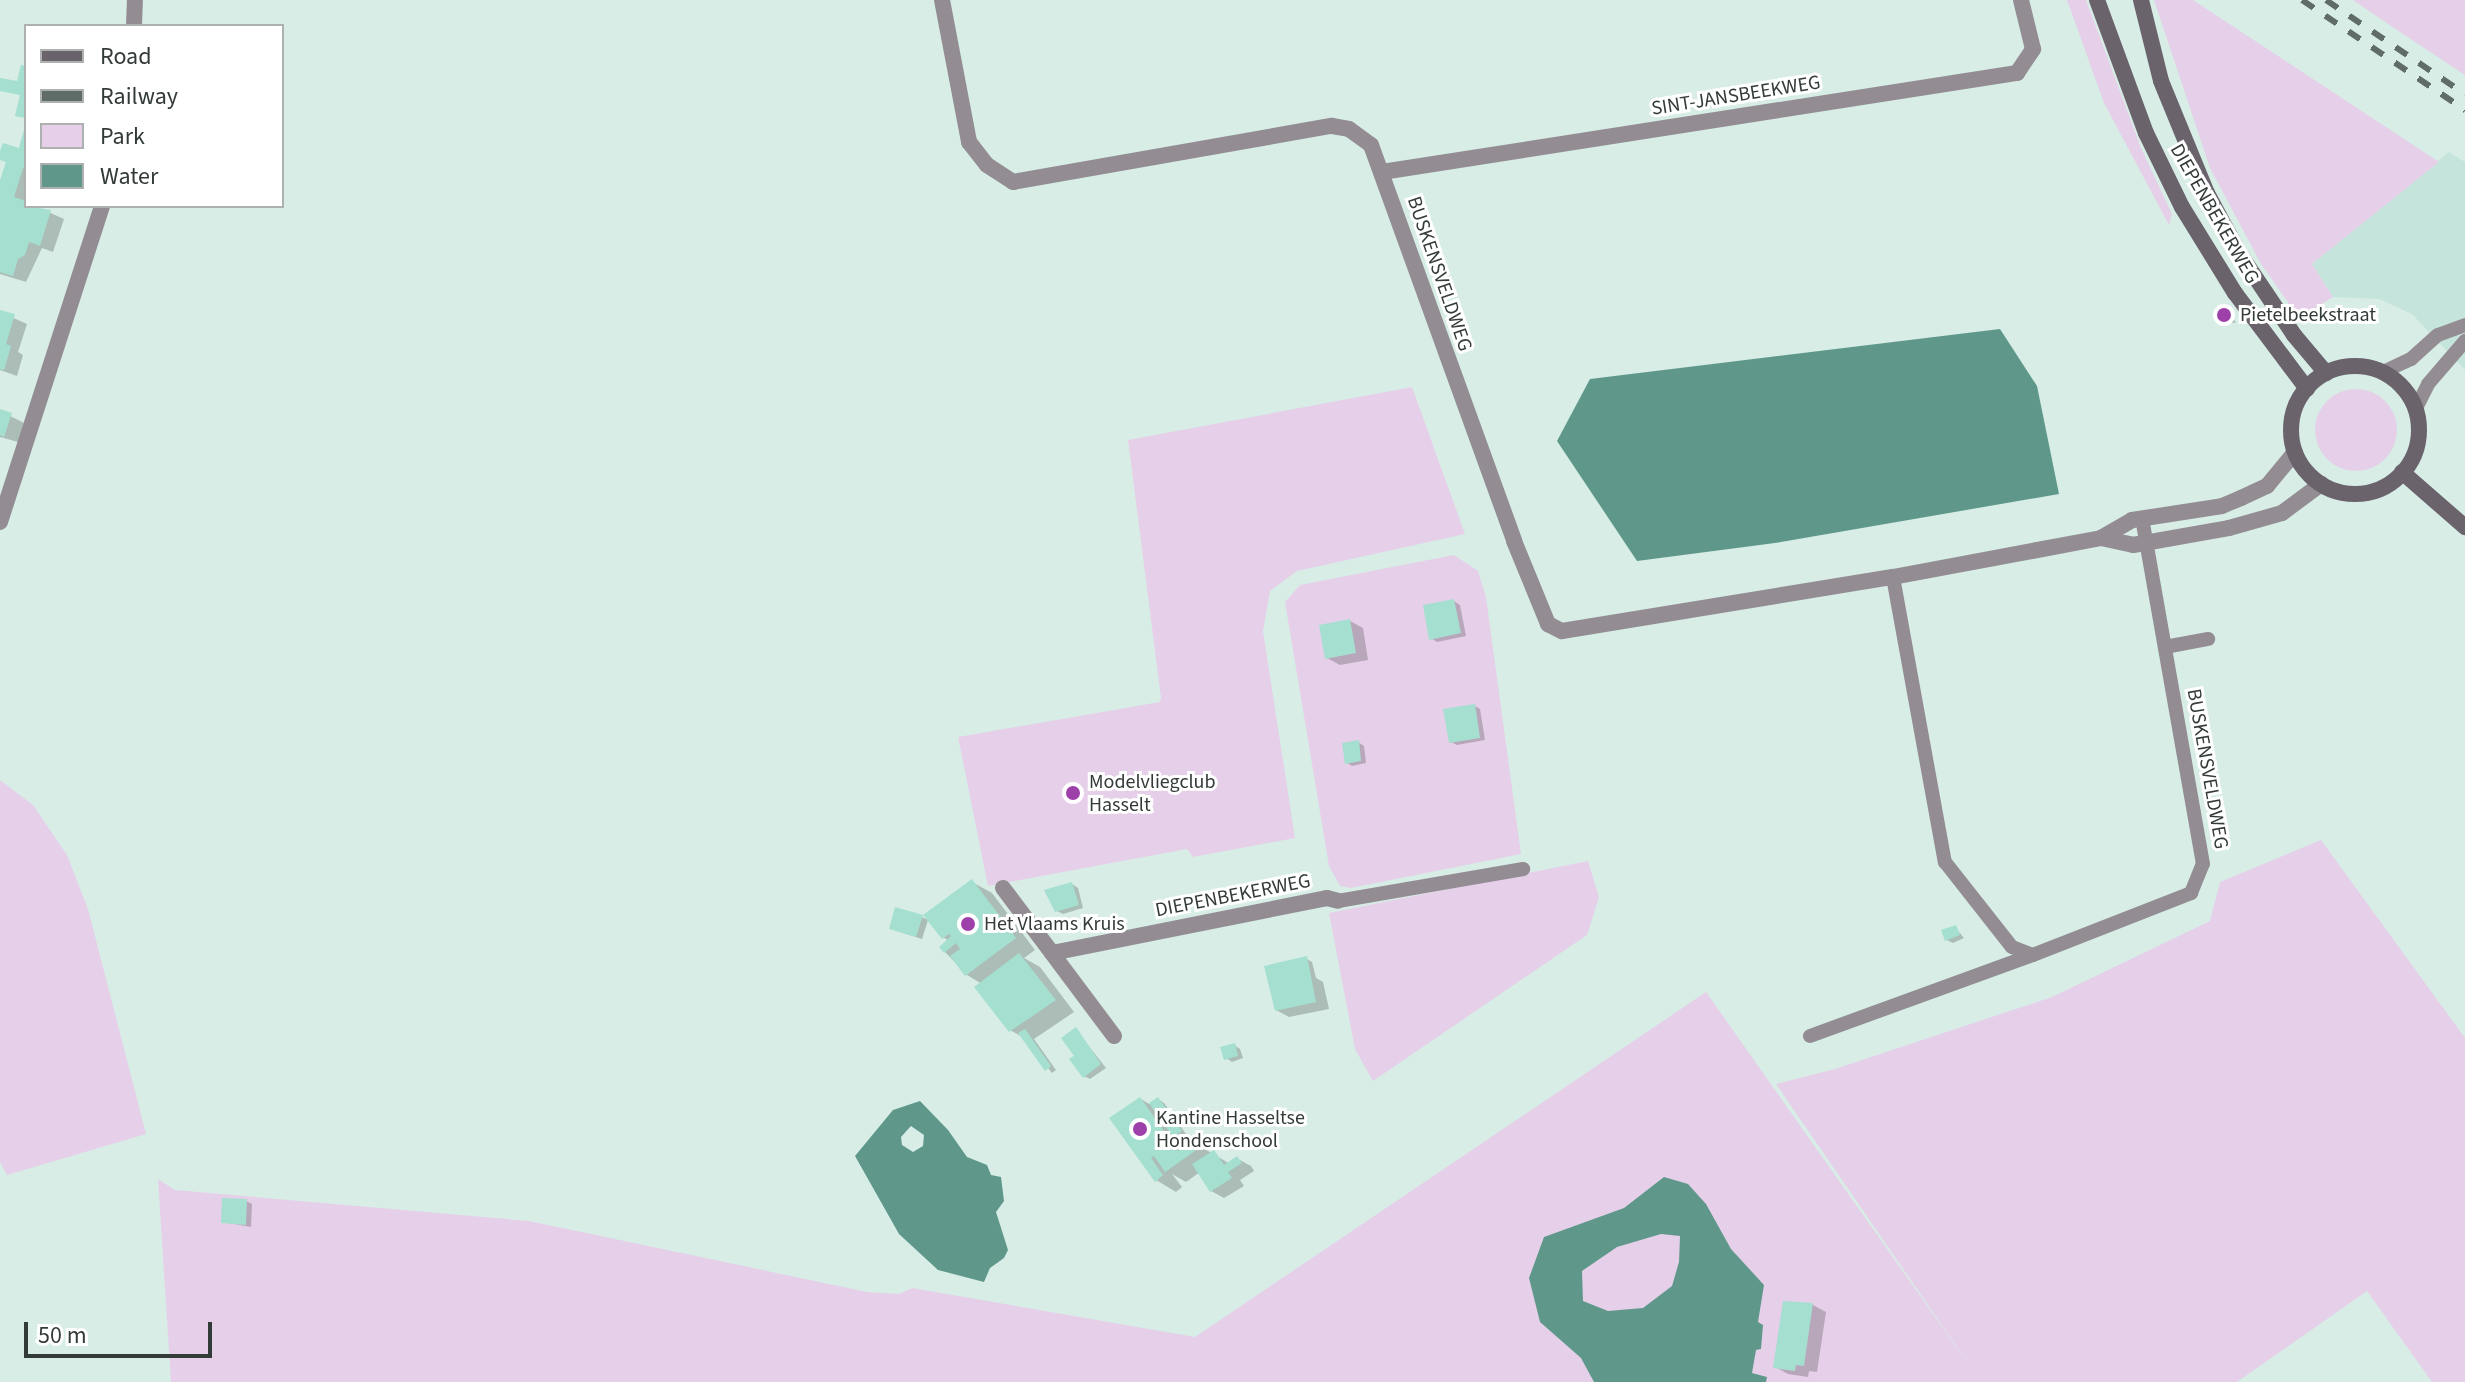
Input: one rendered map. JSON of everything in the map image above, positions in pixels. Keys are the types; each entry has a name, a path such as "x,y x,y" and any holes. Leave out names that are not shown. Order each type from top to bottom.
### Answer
{"main road":[{"name":"DIEPENBEKERWEG","path":"2097,0 2140,120 2182,207 2235,293 2307,389"},
{"name":"DIEPENBEKERWEG","path":"2141,0 2161,81 2207,193 2239,253 2294,335 2326,373"},
{"path":"2360,366 2383,372 2403,388 2415,410 2417,444 2402,472 2388,484 2362,493 2347,493 2321,484 2309,476 2295,452 2291,426 2293,412 2307,389 2326,373 2360,366"},
{"path":"2402,472 2465,527"}],"street":[{"path":"134,24 135,0"},
{"name":"BUSKENSVELDWEG","path":"942,0 969,142 987,165 1013,182 1332,126 1349,129 1371,145 1451,372 1548,624 1562,631 1893,577 2101,538 2132,520 2222,506 2241,498 2267,486 2295,452"},
{"name":"SINT-JANSBEEKWEG","path":"1382,172 2017,73 2033,49 2021,0"},
{"path":"0,522 101,208"},
{"name":"BUSKENSVELDWEG","path":"2101,538 2133,545 2229,528 2282,513 2321,484"},
{"path":"1003,888 1114,1036"},
{"name":"DIEPENBEKERWEG","path":"1052,953 1333,900"}],"lane":[{"path":"2383,372 2411,359 2438,335 2465,325"},
{"path":"2415,410 2428,384 2465,341"},
{"name":"BUSKENSVELDWEG","path":"1810,1036 2033,955 2191,893 2203,864 2142,518"},
{"path":"1893,577 1945,862 2012,947 2033,955"},
{"path":"2165,647 2208,639"},
{"path":"1333,900 1523,869"}],"shaded area":[{"path":"2449,152 2465,162 2465,370 2412,314 2379,299 2333,297 2312,264"}],"green space":[{"path":"2067,0 2086,0 2141,148 2172,214 2169,225 2104,103"},
{"path":"2154,0 2193,0 2439,162 2312,264 2333,297 2299,318 2261,264 2210,168"},
{"path":"2353,0 2465,0 2465,75 2397,30"},
{"path":"1412,387 1465,534 1297,571 1270,591 1263,631 1295,838 1193,857 1187,849 988,886 958,737 1160,702 1128,440"},
{"path":"2356,389 2372,392 2385,401 2394,414 2397,430 2394,446 2385,459 2372,468 2356,471 2340,468 2327,459 2318,446 2315,430 2318,414 2327,401 2340,392"},
{"path":"1454,555 1478,571 1486,597 1521,854 1351,888 1340,886 1329,866 1285,602 1300,585"},
{"path":"0,780 33,805 67,855 88,909 146,1134 7,1175 0,1162"},
{"path":"2321,840 2465,1038 2465,1382 2432,1382 2367,1291 2237,1382 171,1382 158,1179 175,1190 529,1221 867,1292 899,1294 912,1288 1195,1337 1706,992 1976,1375 1776,1084 1835,1069 2052,997 2210,921 2220,882"},
{"path":"1588,861 1599,897 1587,935 1373,1081 1355,1049 1329,913"}],"water":[{"path":"2000,329 2037,386 2059,494 1775,543 1637,561 1557,441 1590,379"},
{"path":"920,1101 948,1130 967,1157 987,1165 991,1175 1001,1177 1004,1201 996,1212 1008,1250 1004,1258 990,1268 984,1282 938,1270 899,1234 855,1156 893,1110","holes":["911,1126 924,1135 923,1146 913,1152 902,1145 901,1137"]},
{"path":"1664,1177 1688,1184 1706,1204 1731,1249 1764,1285 1758,1322 1763,1325 1761,1349 1756,1350 1752,1373 1767,1377 1766,1382 1594,1382 1581,1358 1540,1322 1529,1278 1544,1237 1624,1208","holes":["1661,1234 1680,1236 1679,1262 1672,1286 1643,1308 1608,1311 1583,1301 1582,1271 1617,1247"]}],"building":[{"path":"21,65 24,66 24,118 15,116 20,95 0,91 0,78 17,81"},
{"path":"24,129 24,168 14,197 24,200 24,208 51,210 40,246 29,242 25,255 18,259 13,276 0,272 0,180 6,162 0,160 0,151 3,143 19,148"},
{"name":"Pietelbeekstraat","path":"2223,306 2232,319 2226,323 2217,310"},
{"path":"0,310 15,314 6,344 11,346 4,370 0,369"},
{"path":"0,409 12,413 4,437 0,435"},
{"path":"1454,599 1461,633 1429,640 1423,605"},
{"path":"1350,619 1356,653 1325,659 1319,625"},
{"path":"1475,704 1480,738 1449,743 1443,709"},
{"path":"1359,740 1361,761 1345,764 1342,743"},
{"name":"Het Vlaams Kruis","path":"972,879 1016,938 965,976 950,956 960,949 956,943 944,953 939,947 951,936 949,934 942,939 923,915"},
{"path":"1072,882 1079,905 1055,912 1044,890"},
{"path":"895,907 923,915 916,937 889,929"},
{"path":"1956,925 1960,935 1945,941 1941,930"},
{"path":"1019,953 1056,1000 1009,1032 974,987"},
{"path":"1307,956 1316,1002 1275,1011 1264,966"},
{"path":"1076,1027 1101,1064 1083,1078 1069,1059 1074,1056 1061,1038"},
{"path":"1025,1029 1051,1066 1045,1071 1018,1033"},
{"path":"1235,1043 1238,1056 1224,1060 1220,1047"},
{"name":"Kantine Hasseltse Hondenschool","path":"1140,1097 1178,1151 1193,1140 1199,1148 1165,1172 1154,1156 1151,1158 1163,1175 1155,1182 1109,1118"},
{"path":"1158,1097 1182,1131 1173,1137 1149,1103"},
{"path":"1214,1150 1224,1165 1237,1156 1242,1163 1228,1172 1232,1178 1210,1192 1192,1164"},
{"path":"222,1198 247,1199 246,1225 221,1223"},
{"path":"1783,1301 1813,1303 1804,1366 1796,1365 1795,1371 1773,1368"}],"railway":[{"path":"2302,0 2465,110"},
{"path":"2326,0 2465,94"}],"place":[{"name":"Pietelbeekstraat","path":"2224,315"},
{"name":"Modelvliegclub Hasselt","path":"1073,793"},
{"name":"Het Vlaams Kruis","path":"968,924"},
{"name":"Kantine Hasseltse Hondenschool","path":"1140,1129"}]}
